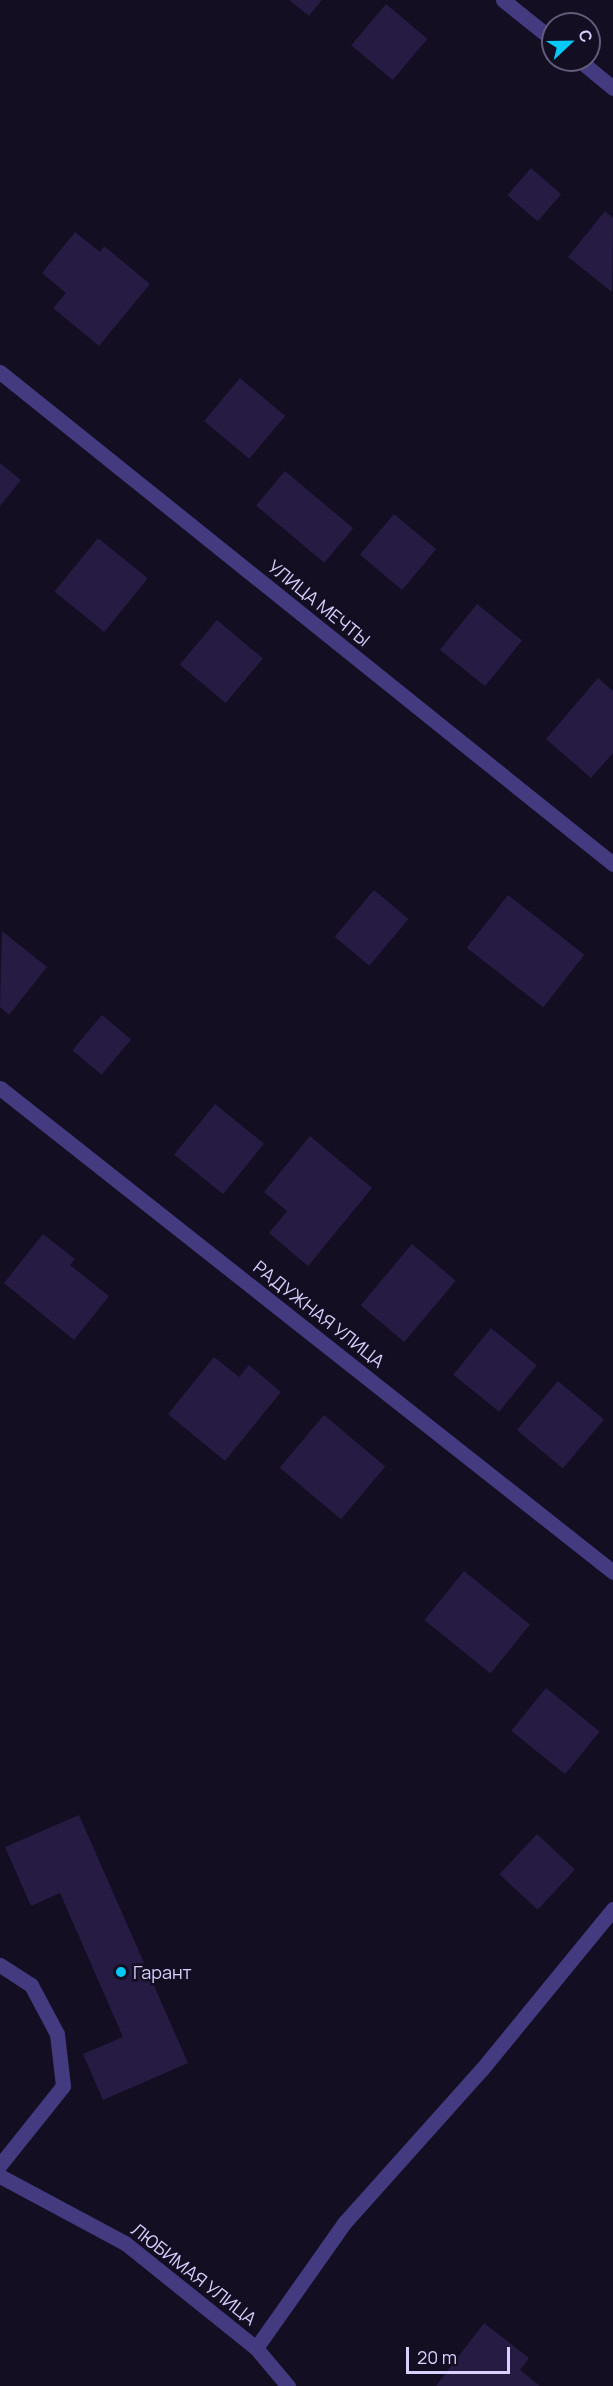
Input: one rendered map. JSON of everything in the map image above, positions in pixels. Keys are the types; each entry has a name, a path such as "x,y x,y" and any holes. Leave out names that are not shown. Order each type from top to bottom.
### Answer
{"street":[{"path":"503,0 541,30"},
{"path":"596,72 611,82"},
{"name":"УЛИЦА МЕЧТЫ","path":"0,372 613,864"},
{"name":"РАДУЖНАЯ УЛИЦА","path":"0,1088 613,1572"},
{"path":"256,2348 345,2222 482,2069 613,1909"},
{"path":"0,1965 31,1985 57,2034 63,2086 0,2165"},
{"name":"ЛЮБИМАЯ УЛИЦА","path":"0,2176 125,2243 256,2348 288,2386"}],"building":[{"path":"289,0 322,0 309,16"},
{"path":"386,4 427,39 393,80 351,45"},
{"path":"531,168 561,194 538,221 507,195"},
{"path":"605,211 613,218 612,292 568,257"},
{"path":"75,232 100,252 104,246 150,284 99,346 53,308 66,293 42,273"},
{"path":"240,378 285,416 249,459 204,421"},
{"path":"0,463 21,480 0,506"},
{"path":"285,471 353,528 324,563 256,505"},
{"path":"394,514 436,549 402,590 360,555"},
{"path":"98,538 148,578 104,632 55,592"},
{"path":"477,604 522,641 485,686 440,650"},
{"path":"217,620 263,659 226,703 180,664"},
{"path":"598,678 613,691 613,753 591,778 546,739"},
{"path":"374,890 408,919 369,966 335,937"},
{"path":"508,895 584,955 543,1008 467,948"},
{"path":"2,931 47,967 9,1015 0,1007"},
{"path":"102,1015 131,1039 102,1075 72,1050"},
{"path":"215,1104 264,1144 223,1194 174,1155"},
{"path":"310,1136 372,1188 308,1266 269,1233 287,1211 264,1192"},
{"path":"43,1234 75,1259 70,1265 109,1296 74,1340 4,1283"},
{"path":"412,1244 456,1281 404,1342 361,1305"},
{"path":"491,1328 537,1365 499,1412 453,1375"},
{"path":"214,1357 239,1377 249,1365 281,1392 225,1461 168,1414"},
{"path":"558,1381 604,1420 563,1469 517,1430"},
{"path":"324,1415 385,1466 341,1519 280,1468"},
{"path":"464,1571 530,1624 490,1673 424,1620"},
{"path":"546,1688 600,1731 565,1774 511,1731"},
{"name":"Гарант","path":"79,1815 188,2063 103,2100 83,2054 123,2037 60,1893 31,1906 5,1847"},
{"path":"537,1834 575,1869 538,1910 499,1874"},
{"path":"484,2323 529,2358 520,2370 540,2386 436,2386"}],"place":[{"name":"Гарант","path":"121,1972"}]}
